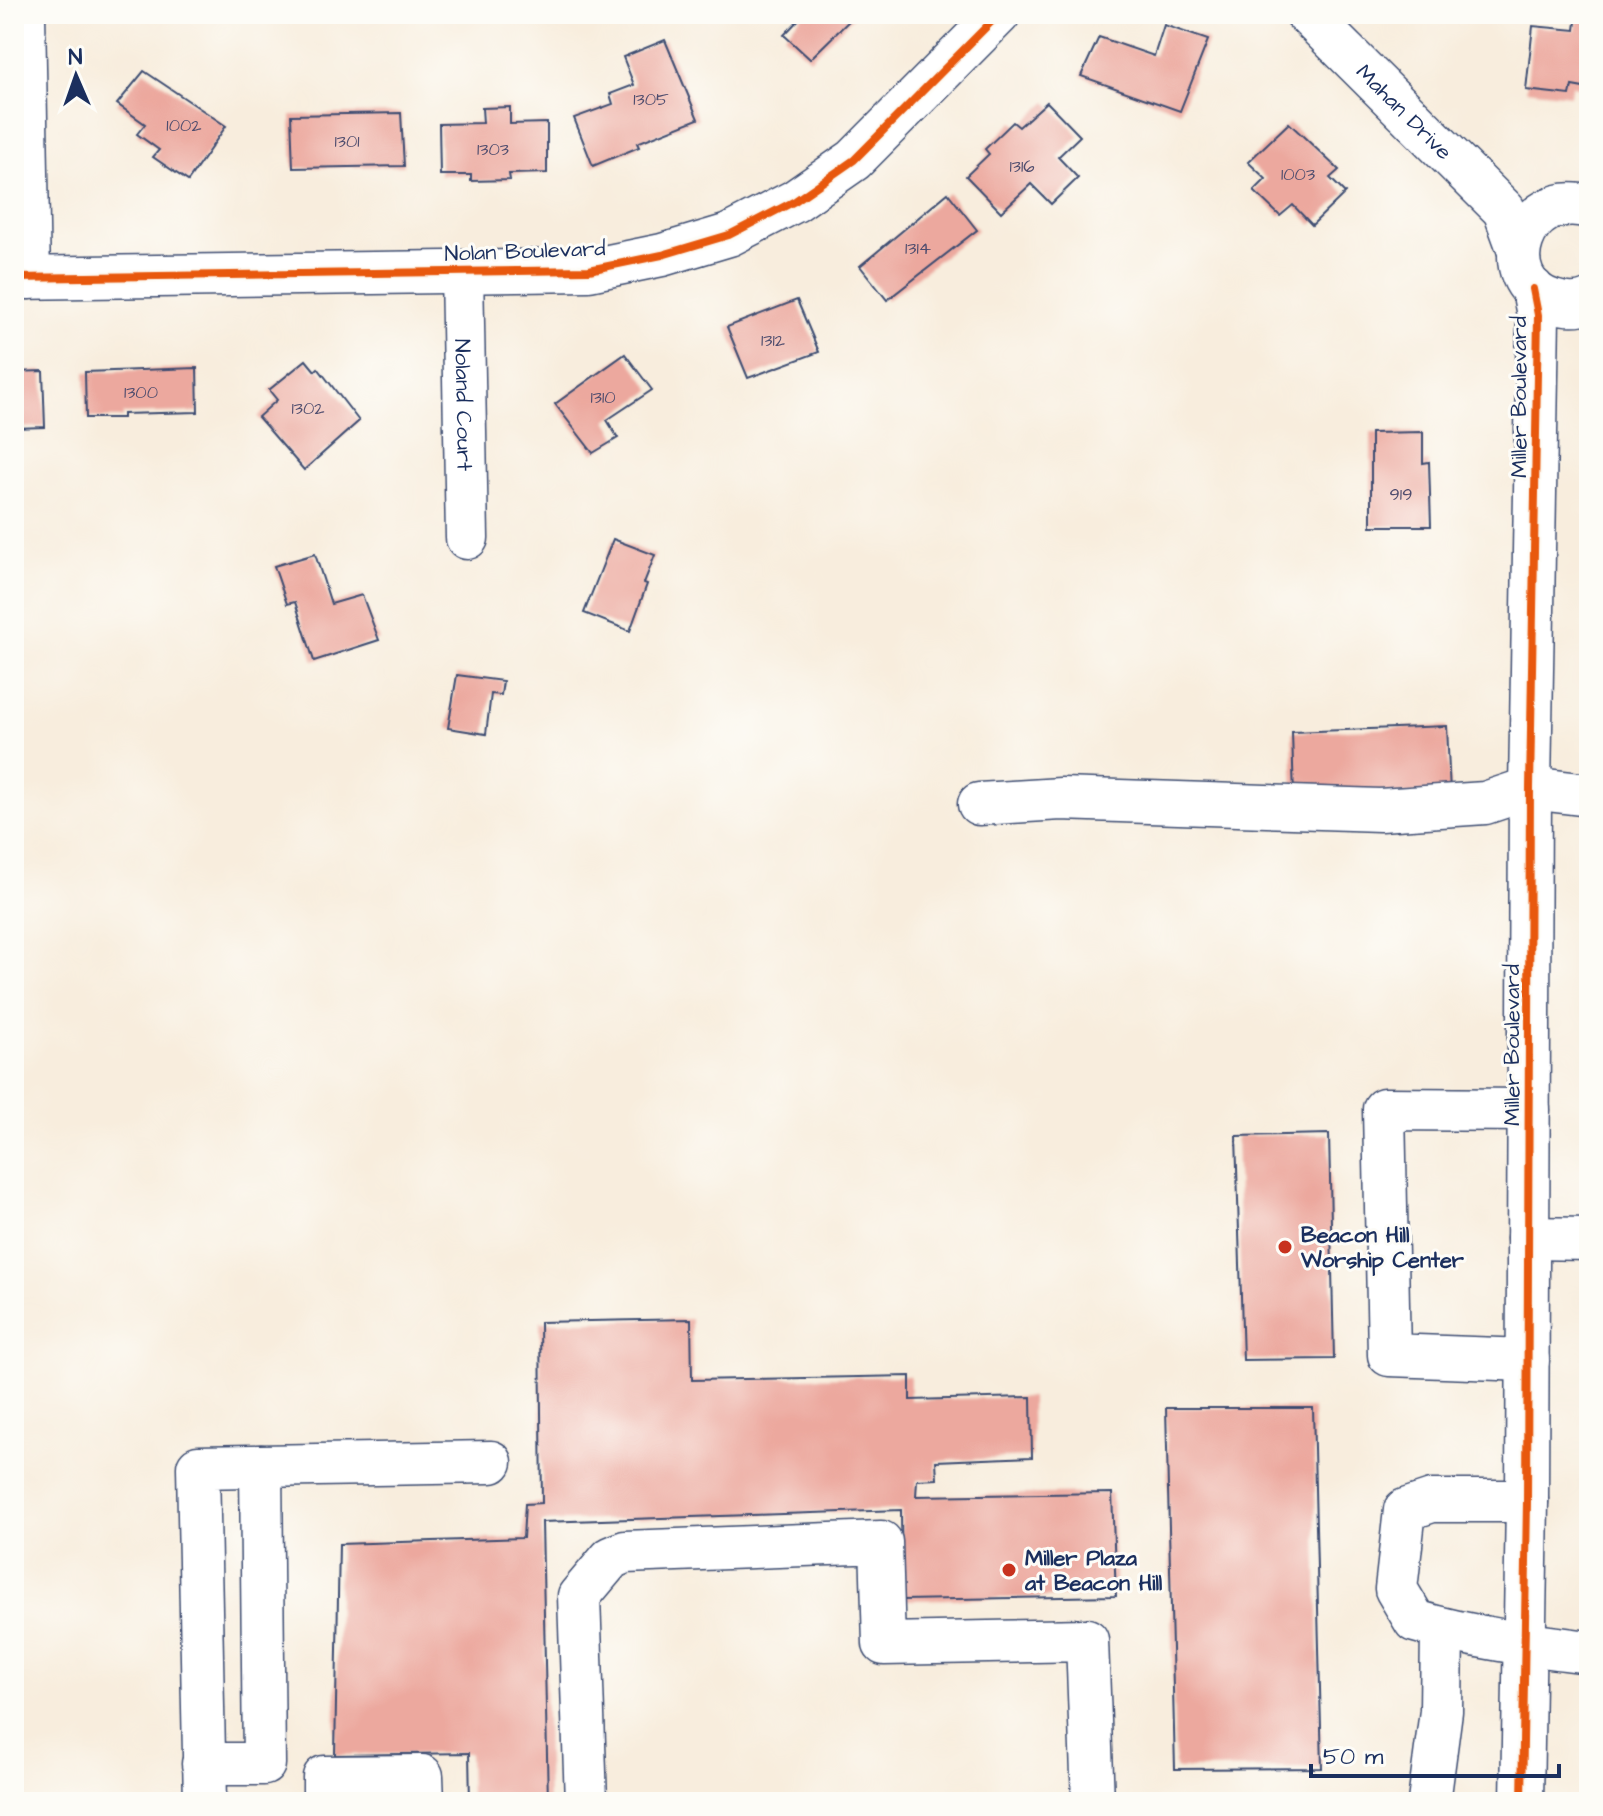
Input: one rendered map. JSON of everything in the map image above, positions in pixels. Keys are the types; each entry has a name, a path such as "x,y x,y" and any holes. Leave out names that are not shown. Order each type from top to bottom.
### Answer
{"street":[{"path":"22,278 24,14"},
{"name":"Nolan Boulevard","path":"22,278 589,270 662,255 729,235 795,201 854,160 999,14"},
{"name":"Mahan Drive","path":"1307,14 1504,210 1519,251"},
{"path":"1504,210 1573,206"},
{"path":"1519,251 1528,225 1541,213 1573,206"},
{"name":"Miller Boulevard","path":"1519,251 1520,265 1533,289 1538,315 1530,788 1527,1501 1522,1802"},
{"name":"Noland Court","path":"462,271 467,538"},
{"path":"1533,289 1547,300 1565,305 1589,301"},
{"path":"979,804 1061,799 1380,810 1485,803 1530,788 1589,795"},
{"path":"1528,1360 1389,1355 1384,1109 1529,1110"},
{"path":"1528,1238 1589,1239"},
{"path":"261,1466 264,1764 204,1783 198,1467 491,1462"},
{"path":"1527,1501 1432,1501 1405,1510 1396,1589 1415,1621 1524,1644 1589,1652"},
{"path":"586,1802 579,1596 611,1558 625,1552 881,1542 884,1644 1087,1640 1093,1802"},
{"path":"1429,1802 1441,1711 1442,1629"},
{"path":"324,1802 324,1777 422,1776 423,1802"}],"building":[{"path":"804,14 856,14 810,59 784,35"},
{"path":"1577,14 1589,14 1589,89 1572,86 1570,95 1526,90 1533,26 1575,30"},
{"path":"1164,25 1208,40 1180,111 1081,76 1099,37 1154,56"},
{"path":"665,40 698,119 637,143 639,147 593,166 574,118 613,104 610,94 634,85 623,57"},
{"path":"144,71 226,126 188,181 153,157 159,150 137,134 145,124 117,104"},
{"path":"1047,102 1080,136 1058,157 1078,178 1051,204 1031,184 1001,212 966,176 989,154 985,149 1013,122 1019,127"},
{"path":"510,107 510,124 547,123 547,173 509,174 510,180 471,181 471,175 440,175 439,124 483,123 482,108"},
{"path":"401,113 404,166 293,168 291,115"},
{"path":"1289,123 1339,170 1330,178 1345,193 1312,225 1293,205 1280,216 1254,191 1266,179 1248,162"},
{"path":"948,193 977,230 887,300 860,266"},
{"path":"797,300 819,352 748,378 727,327"},
{"path":"625,354 652,390 607,420 618,438 593,453 555,404"},
{"path":"306,360 315,371 318,368 359,421 304,470 258,417 277,400 269,390"},
{"path":"197,368 198,412 86,418 85,372"},
{"path":"43,371 45,427 14,428 14,372"},
{"path":"1423,432 1423,463 1429,462 1431,526 1371,526 1371,433"},
{"path":"613,539 655,555 630,631 584,613"},
{"path":"315,554 331,604 362,595 379,640 314,661 295,602 287,604 274,566"},
{"path":"457,675 503,681 501,695 491,694 486,734 448,728"},
{"path":"1447,726 1450,793 1294,797 1292,732"},
{"name":"Beacon Hill Worship Center","path":"1329,1134 1334,1359 1243,1360 1236,1136"},
{"name":"Miller Plaza at Beacon Hill","path":"691,1319 692,1380 910,1376 910,1400 1031,1397 1032,1457 936,1461 937,1479 917,1480 916,1496 1112,1493 1116,1596 902,1600 901,1510 542,1522 548,1802 470,1802 469,1753 335,1755 339,1544 523,1538 525,1504 542,1503 540,1322"},
{"path":"1166,1408 1313,1408 1322,1768 1175,1769"}],"cycle path":[{"path":"14,278 589,270 662,255 729,235 795,201 854,160 999,14"},
{"path":"1522,1802 1527,1501 1530,788 1538,315 1533,289"}],"place":[{"name":"Beacon Hill Worship Center","path":"1285,1247"},
{"name":"Miller Plaza at Beacon Hill","path":"1009,1570"}]}
